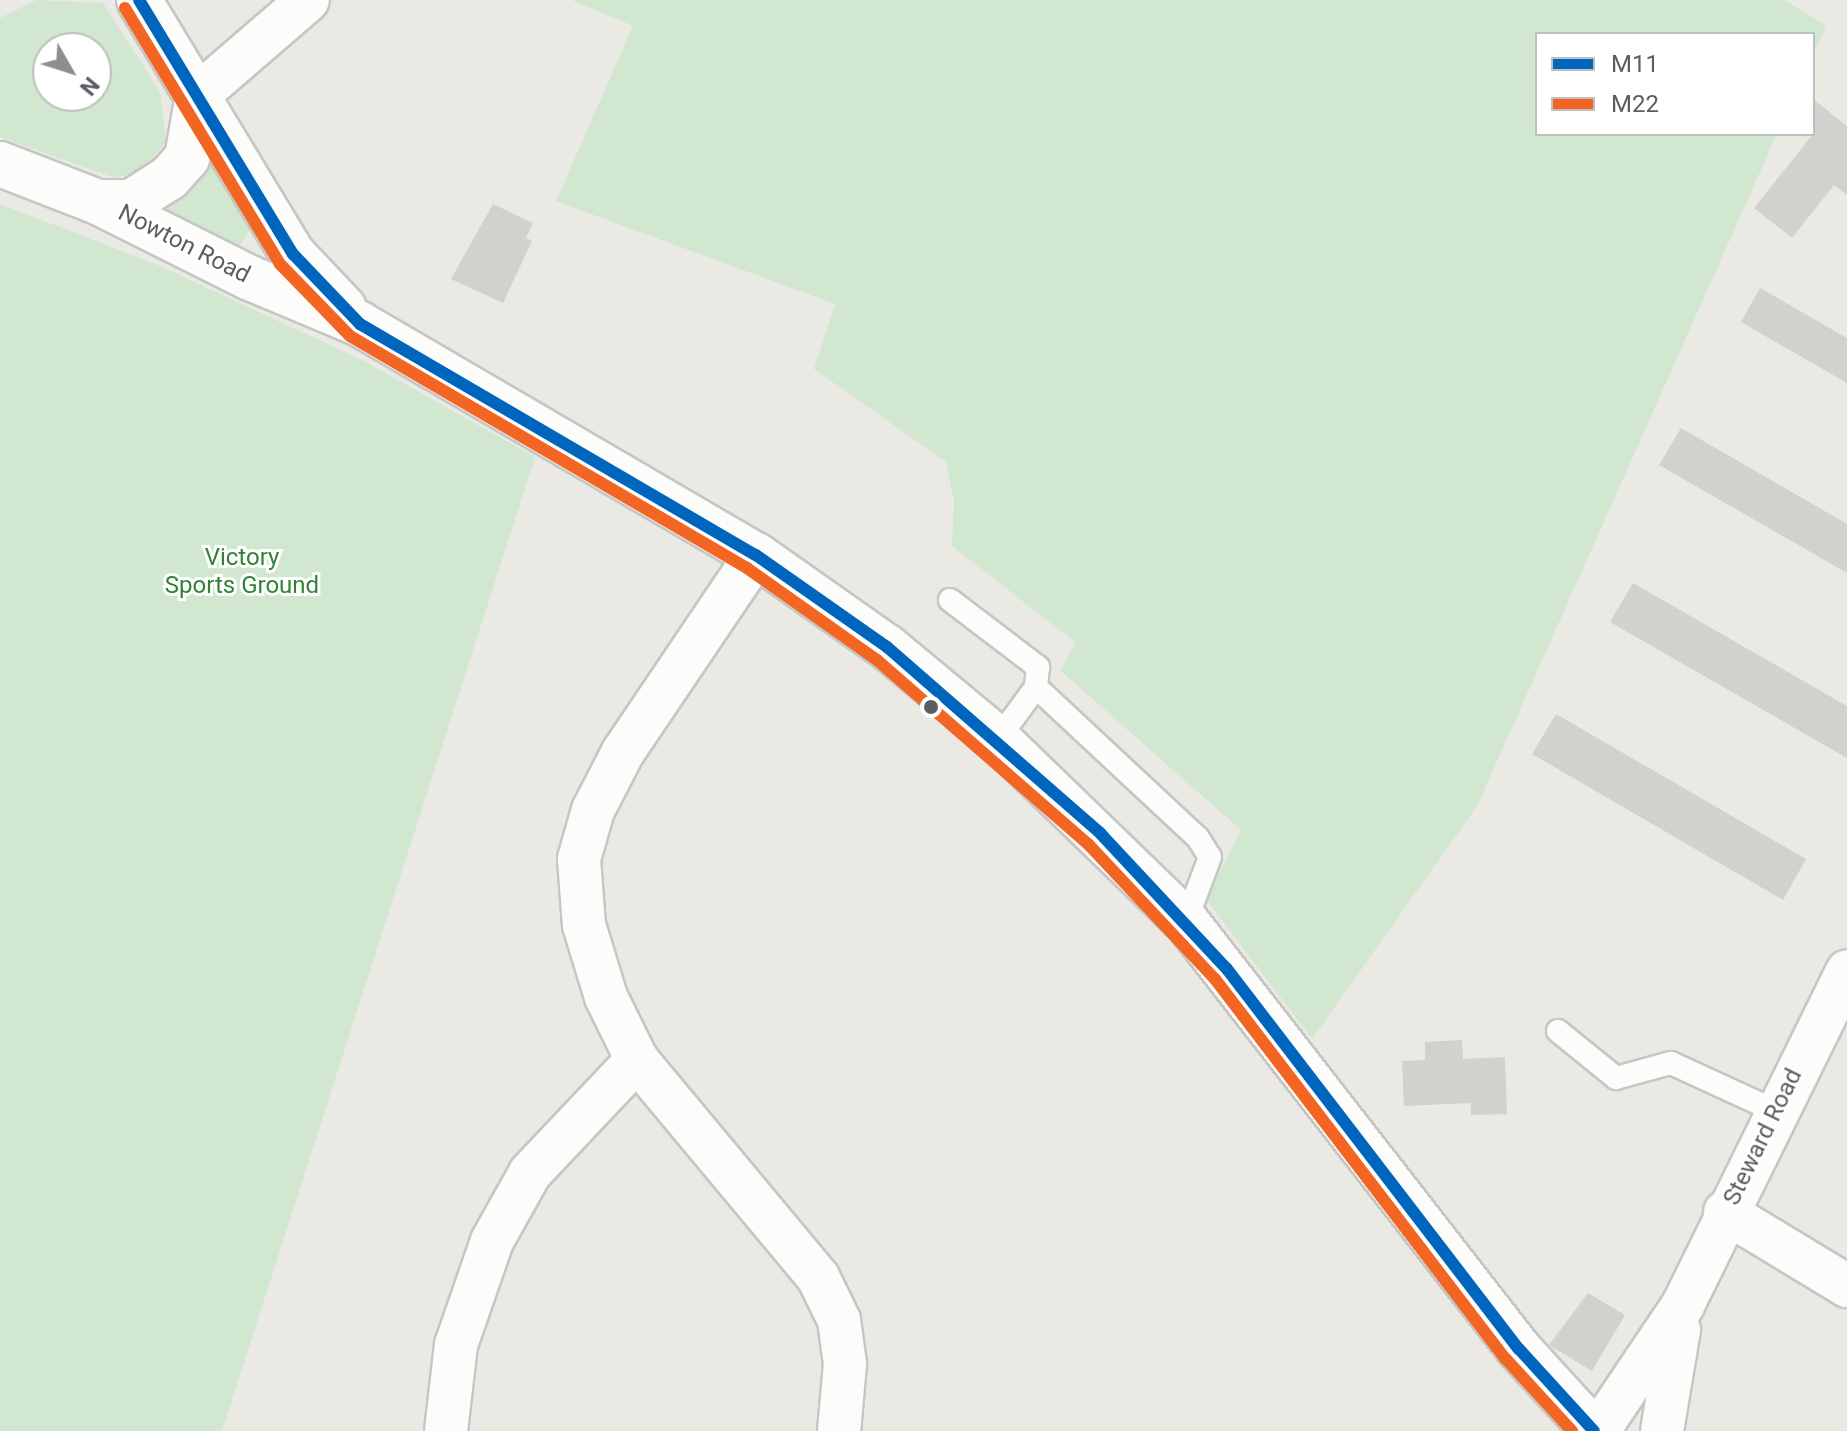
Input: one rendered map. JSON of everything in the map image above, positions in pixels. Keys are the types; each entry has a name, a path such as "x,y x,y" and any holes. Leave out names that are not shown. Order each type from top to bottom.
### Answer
{"street":[{"path":"139,0 293,254 360,324"},
{"path":"198,95 308,0"},
{"name":"Nowton Road","path":"98,202 131,202 169,178 187,158 198,95"},
{"name":"Nowton Road","path":"0,164 98,202 250,278 360,324 756,555 887,647 998,739 1186,921 1500,1326 1596,1431"},
{"path":"756,555 623,752 593,810 579,859 584,925 606,997 637,1060 818,1277 839,1320 845,1364 839,1431"},
{"name":"Steward Road","path":"1596,1431 1683,1305 1773,1110 1847,971"},
{"path":"446,1431 456,1345 492,1241 530,1173 637,1060"},
{"path":"1725,1212 1847,1286"},
{"name":"Steward Road","path":"1662,1431 1683,1305"}],"lane":[{"path":"950,600 1038,667 1036,687 998,739"},
{"path":"1036,687 1198,838 1210,857 1186,921"},
{"path":"1558,1031 1616,1078 1671,1063 1773,1110"}],"green space":[{"path":"36,0 103,3 160,92 166,142 141,172 115,178 0,137 0,18"},
{"path":"572,0 1784,0 1826,26 1815,50 1815,32 1535,32 1535,136 1776,136 1477,806 1312,1039 1206,899 1241,830 1061,671 1075,642 952,546 954,501 946,462 814,369 835,304 556,201 633,26"},
{"path":"210,156 252,227 239,247 161,212"},
{"name":"Victory Sports Ground","path":"0,204 158,265 362,360 535,457 222,1431 0,1431"}],"building":[{"path":"1815,101 1847,126 1847,195 1834,185 1792,238 1754,208 1811,136 1815,136"},
{"path":"493,204 533,223 526,238 532,241 503,303 451,279"},
{"path":"1760,288 1847,338 1847,383 1741,322"},
{"path":"1681,428 1847,524 1847,573 1659,465"},
{"path":"1633,583 1847,706 1847,758 1610,622"},
{"path":"1556,714 1806,859 1783,900 1532,754"},
{"path":"1462,1040 1463,1059 1505,1057 1507,1114 1471,1115 1471,1103 1404,1106 1402,1061 1425,1060 1425,1042"},
{"path":"1588,1293 1625,1315 1592,1371 1549,1345"}],"transit line":[{"name":"M11","path":"139,0 293,254 360,324 756,555 887,647 1100,833 1227,969 1519,1349 1594,1431"},
{"name":"M22","path":"125,8 280,264 350,336 747,568 877,660 1089,845 1215,979 1506,1359 1572,1431"}]}
